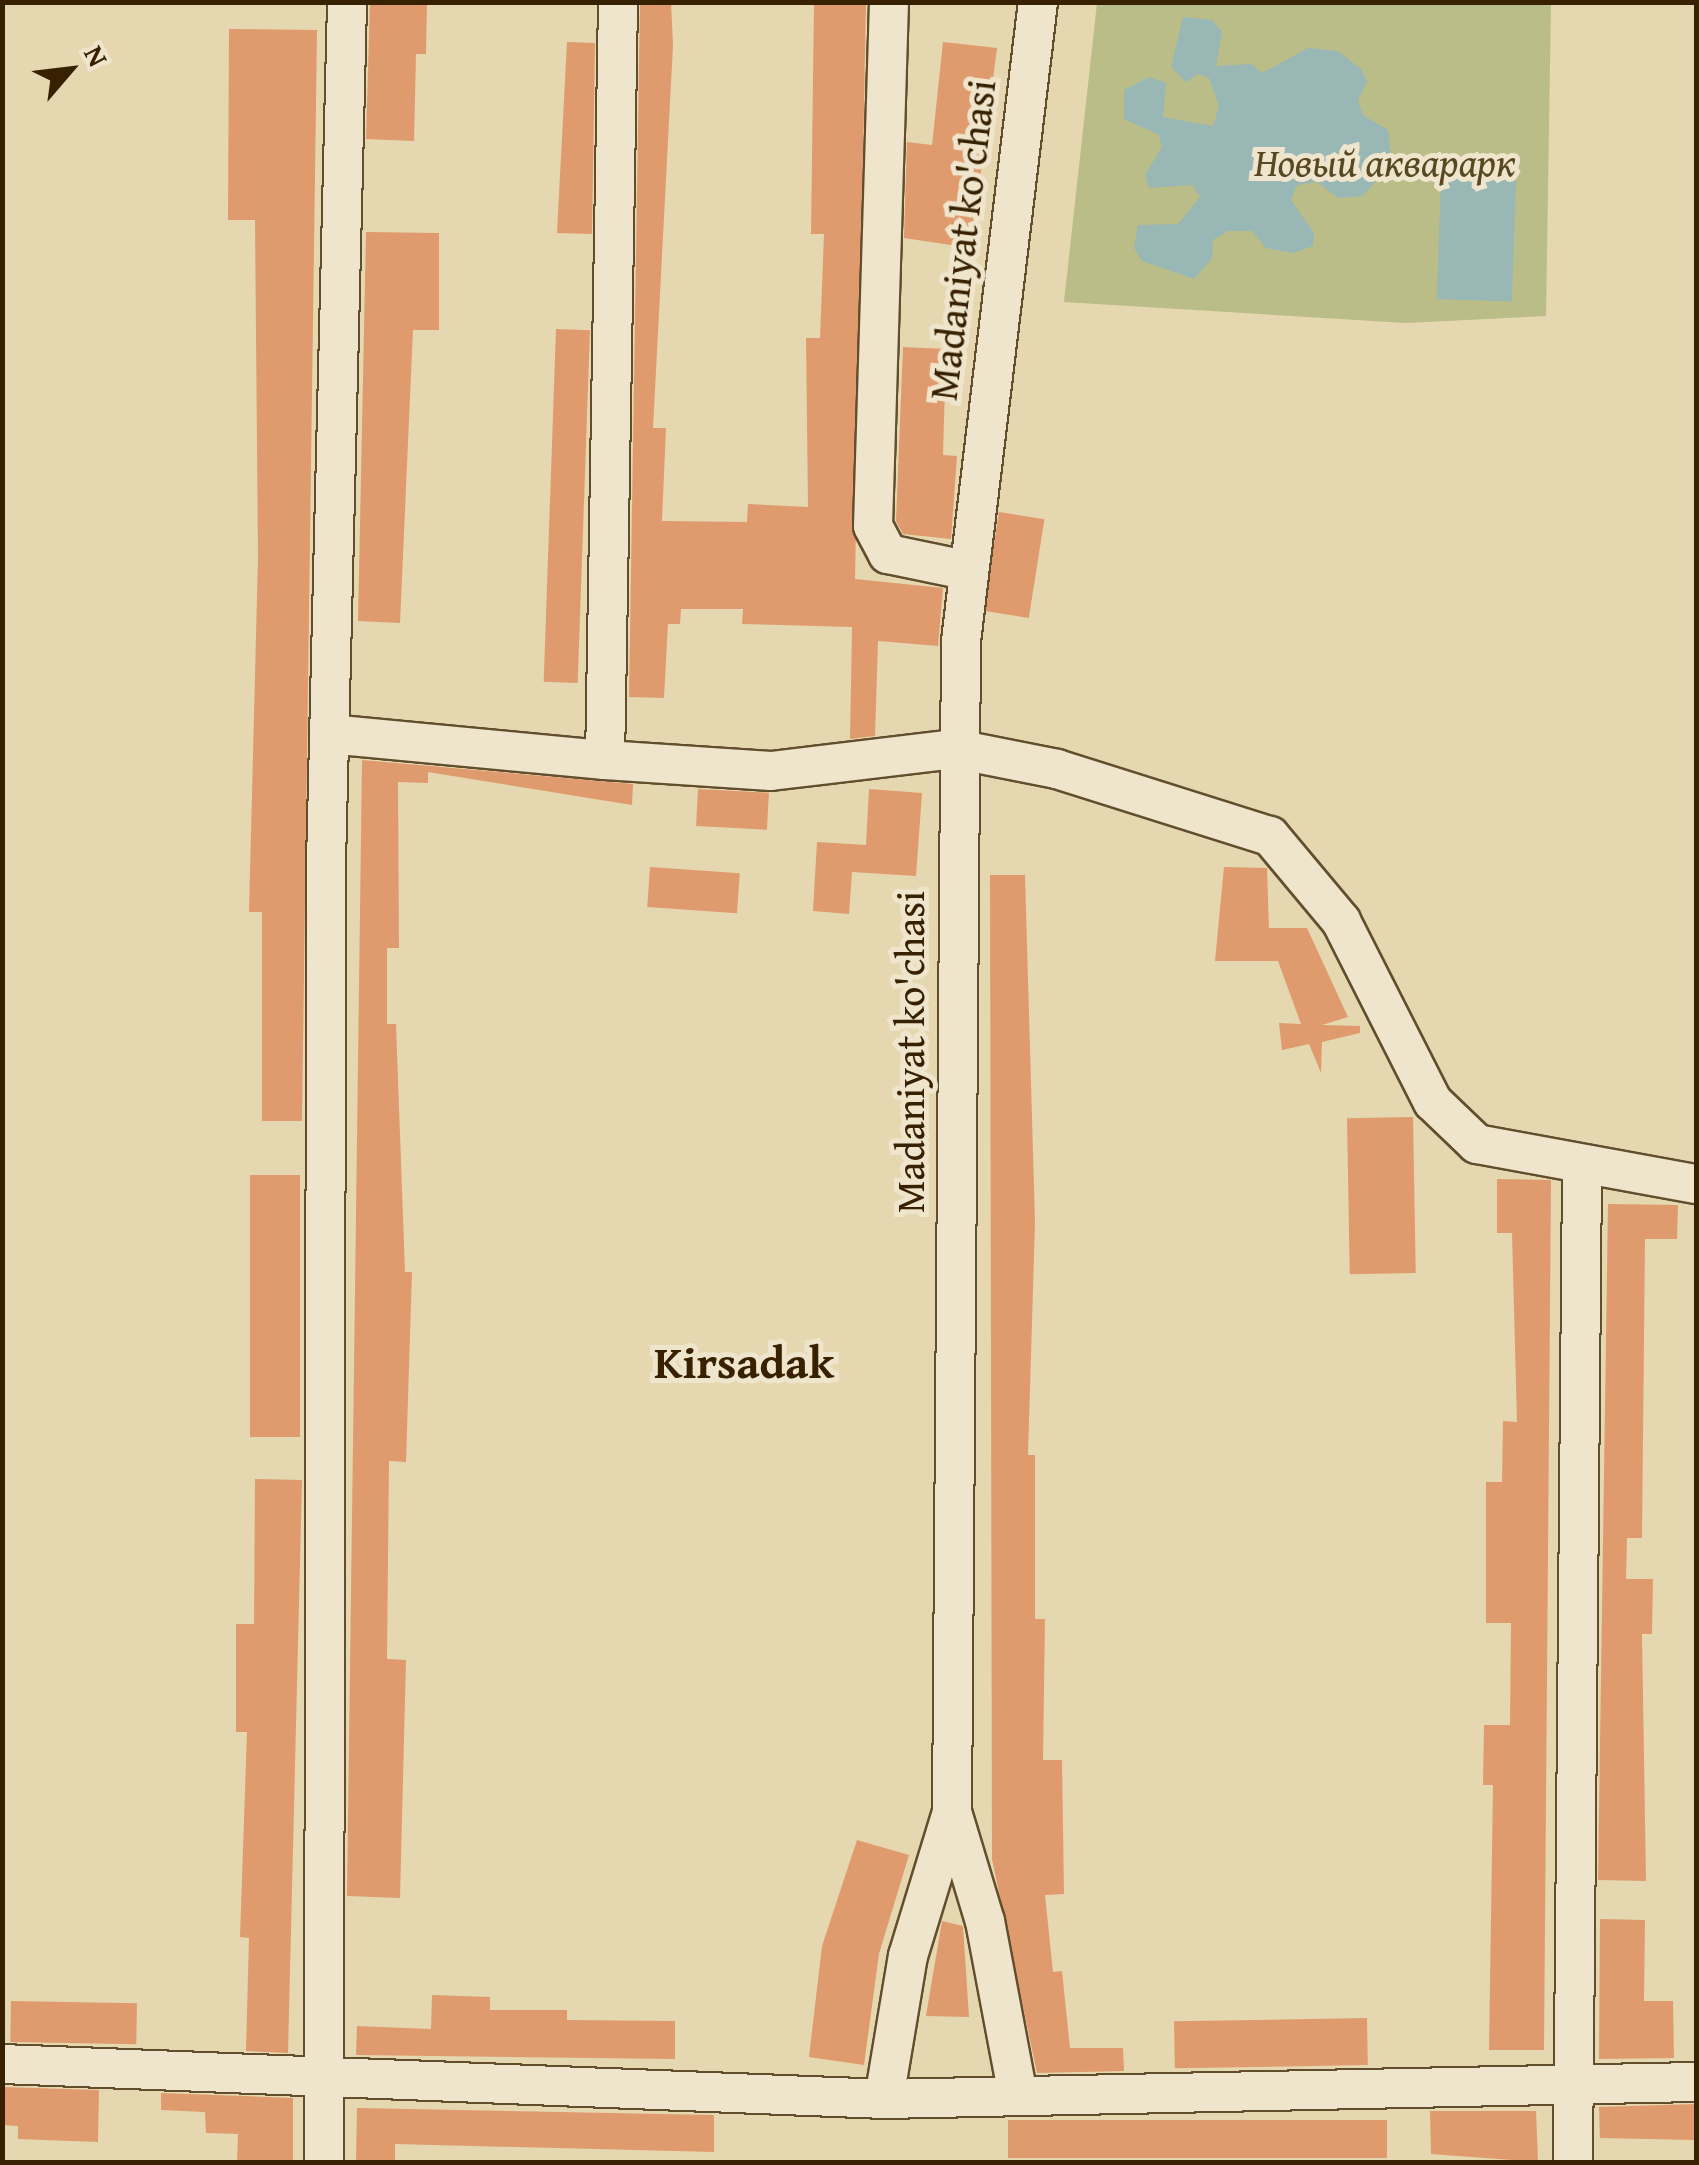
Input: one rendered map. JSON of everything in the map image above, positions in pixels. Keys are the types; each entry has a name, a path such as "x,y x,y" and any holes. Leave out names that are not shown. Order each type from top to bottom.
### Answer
{"street":[{"path":"324,2162 330,734 347,2"},
{"path":"604,760 618,2"},
{"path":"889,2 874,526 888,554 965,570"},
{"name":"Madaniyat ko'chasi","path":"884,2099 908,1956 952,1812 956,748 965,570 1038,2"},
{"path":"330,734 604,760 771,771 956,748 1057,770 1270,836 1340,921 1433,1102 1478,1144 1582,1168 1696,1184"},
{"path":"1573,2162 1582,1168"},
{"path":"952,1812 985,1921 1018,2096"},
{"path":"2,2064 324,2071 884,2099 1696,2082"}],"green space":[{"name":"Новый акварарк","path":"1097,3 1551,3 1546,316 1406,323 1064,302"}],"water":[{"path":"1183,17 1212,20 1222,32 1216,66 1251,64 1262,73 1308,48 1338,51 1361,69 1367,81 1358,101 1363,115 1388,130 1392,164 1362,196 1338,198 1317,182 1297,185 1291,200 1314,233 1313,246 1293,253 1266,248 1252,231 1228,231 1213,240 1212,258 1194,279 1142,261 1134,248 1138,225 1178,224 1200,197 1192,185 1149,188 1145,175 1162,147 1159,135 1124,119 1124,90 1149,77 1166,83 1163,117 1213,126 1219,106 1209,78 1198,74 1186,82 1171,67"},
{"path":"1441,178 1516,181 1512,302 1437,299"}],"building":[{"path":"370,2 427,2 426,54 416,54 414,141 366,139"},
{"path":"640,2 671,2 673,45 653,428 666,428 662,521 747,522 748,504 808,507 806,338 820,338 824,234 811,234 814,2 866,2 855,579 943,588 938,646 878,641 875,736 850,739 852,627 742,624 743,609 681,609 680,624 668,624 664,698 629,697"},
{"path":"229,29 317,30 302,1121 262,1121 262,912 249,912 258,557 255,220 228,220"},
{"path":"567,42 595,43 592,234 557,233"},
{"path":"943,42 997,48 971,248 904,238 907,142 932,145"},
{"path":"366,232 439,233 439,330 413,330 400,623 358,621"},
{"path":"556,329 590,330 578,683 544,682"},
{"path":"903,347 946,349 943,455 957,456 951,539 903,534 896,521"},
{"path":"999,512 1044,519 1029,618 983,611"},
{"path":"362,760 633,784 632,805 428,772 428,783 398,782 399,948 387,948 387,1024 396,1024 405,1272 412,1272 406,1462 389,1461 387,1659 406,1660 400,1898 347,1896"},
{"path":"698,789 769,793 767,830 696,826"},
{"path":"869,789 922,793 916,876 852,872 849,914 813,911 817,842 866,845"},
{"path":"650,867 740,873 737,913 647,907"},
{"path":"1224,867 1267,868 1269,928 1307,928 1348,1017 1322,1025 1360,1026 1360,1033 1322,1042 1321,1073 1309,1044 1282,1050 1279,1023 1301,1024 1278,961 1215,961"},
{"path":"990,875 1025,875 1035,1222 1028,1455 1035,1455 1035,1619 1045,1619 1043,1760 1062,1760 1064,1894 1045,1895 1053,1972 1062,1971 1070,2048 1123,2048 1124,2071 1037,2073 992,1859"},
{"path":"1413,1117 1416,1273 1350,1274 1347,1118"},
{"path":"250,1175 300,1175 300,1437 250,1437"},
{"path":"1497,1179 1551,1180 1544,2050 1489,2050 1493,1785 1483,1785 1484,1725 1510,1725 1511,1623 1486,1623 1486,1482 1502,1482 1503,1421 1517,1422 1512,1233 1497,1233"},
{"path":"1608,1204 1678,1205 1677,1239 1645,1239 1642,1538 1627,1538 1626,1579 1653,1579 1652,1634 1642,1634 1646,1881 1598,1880"},
{"path":"255,1479 302,1480 288,2053 246,2051 249,1938 240,1937 247,1732 236,1732 236,1624 254,1624"},
{"path":"857,1840 909,1855 879,1954 864,2065 809,2057 822,1946"},
{"path":"1600,1919 1645,1920 1644,2001 1673,2001 1674,2058 1599,2059"},
{"path":"942,1921 963,1926 969,2017 926,2016"},
{"path":"432,1995 490,1997 490,2010 567,2010 567,2020 675,2021 675,2059 356,2055 357,2026 431,2029"},
{"path":"11,2001 137,2003 136,2044 10,2042"},
{"path":"1367,2018 1368,2065 1175,2068 1174,2021"},
{"path":"2,2087 99,2090 98,2142 18,2139 18,2126 2,2125"},
{"path":"161,2093 293,2098 293,2162 237,2162 238,2134 206,2133 205,2112 161,2110"},
{"path":"1696,2104 1696,2140 1600,2138 1599,2107"},
{"path":"357,2108 714,2115 714,2152 395,2144 395,2162 356,2162"},
{"path":"1430,2111 1536,2111 1538,2162 1431,2154"},
{"path":"1008,2120 1387,2120 1387,2158 1008,2158"}],"district":[{"name":"Kirsadak","path":"744,1362"}]}
